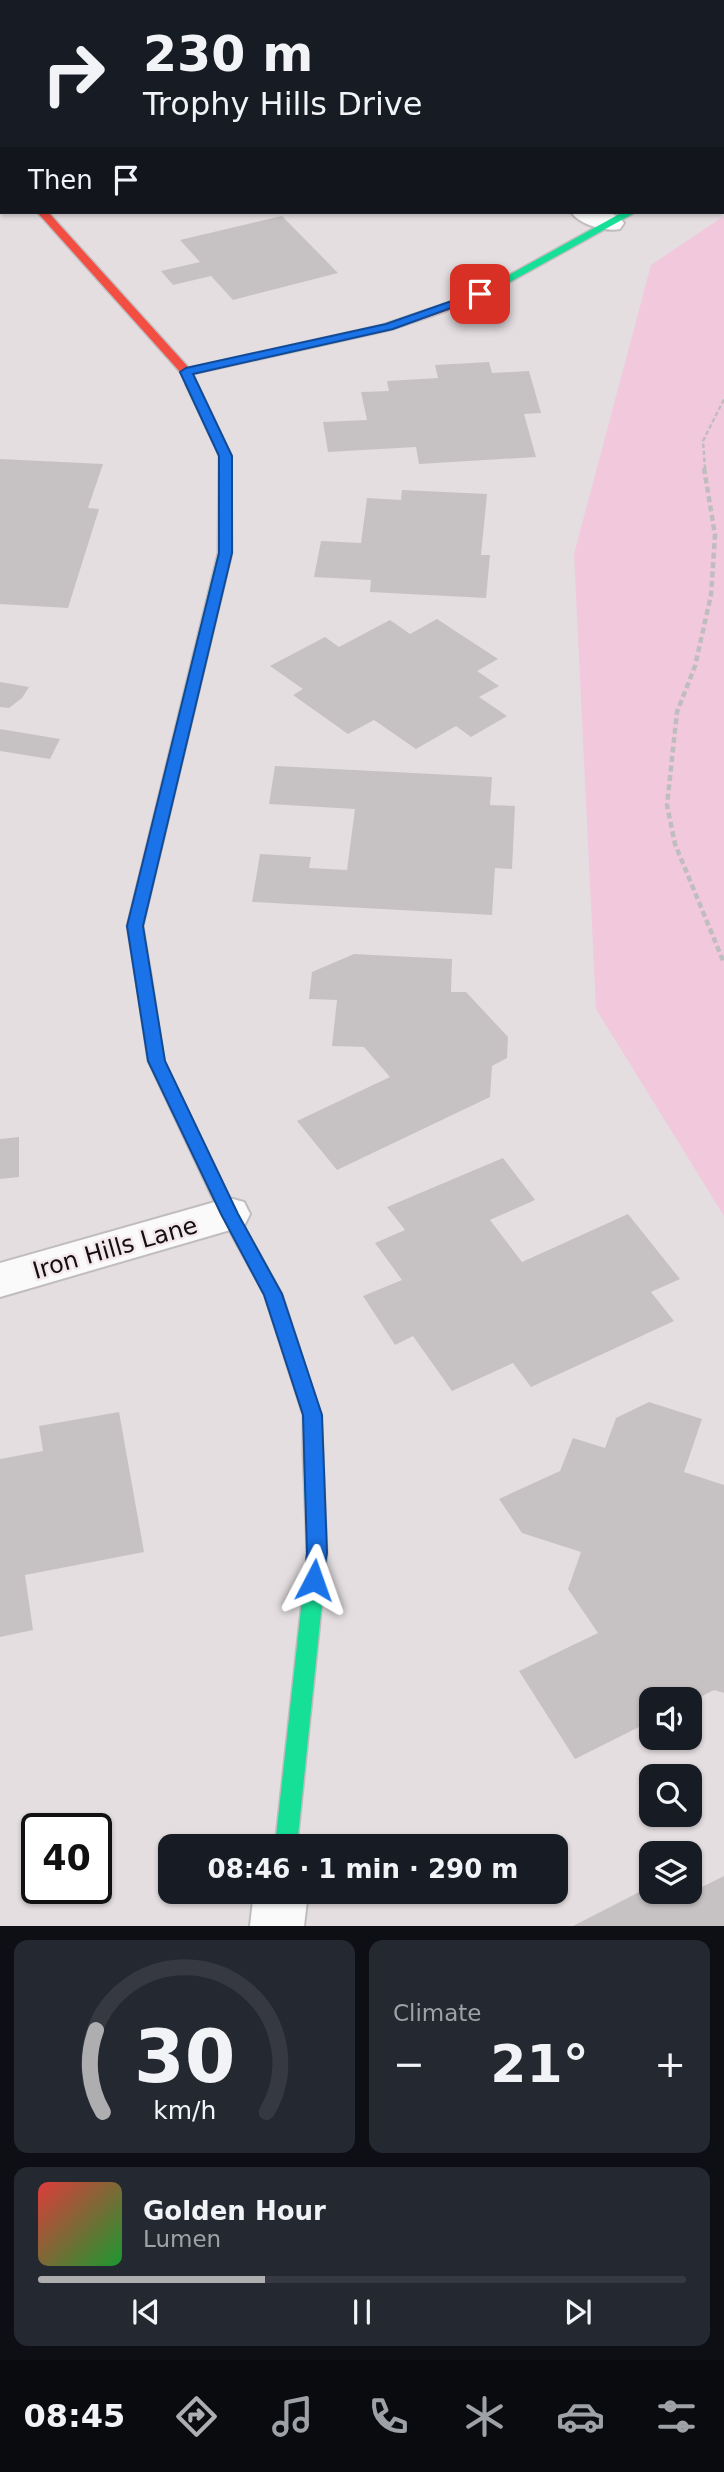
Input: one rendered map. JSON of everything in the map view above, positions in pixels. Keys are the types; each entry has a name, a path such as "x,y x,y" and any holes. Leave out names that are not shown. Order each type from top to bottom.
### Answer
{"street":[{"path":"44,214 186,372 226,456 225,553 135,926 156,1061 229,1214 273,1294 312,1415 317,1553 287,1834"},
{"path":"599,214 621,217"},
{"path":"186,372 389,326 480,294 621,217"},
{"name":"Iron Hills Lane","path":"0,1280 229,1214"},
{"path":"277,1926 280,1904"}],"path":[{"path":"724,399 703,441 703,459 715,535 712,595 695,666 677,712 667,805 675,844 698,907 724,963"}],"shaded area":[{"path":"724,216 724,1216 596,1009 574,554 651,265"}],"building":[{"path":"282,216 338,273 233,300 211,276 173,285 161,271 200,262 180,240"},
{"path":"489,362 492,373 529,371 541,413 524,414 536,457 419,464 416,447 328,452 323,422 367,420 361,392 389,391 387,381 438,378 435,365"},
{"path":"0,459 103,464 88,508 99,509 68,608 0,604"},
{"path":"402,490 487,494 481,555 490,555 486,598 370,592 371,580 314,577 321,541 361,543 367,498 401,500"},
{"path":"437,619 498,659 477,671 499,686 479,697 507,716 471,737 456,726 416,749 374,720 348,734 293,695 303,689 270,666 325,637 339,647 390,620 410,634"},
{"path":"0,682 29,687 22,698 9,708 0,707"},
{"path":"0,729 60,739 50,759 0,751"},
{"path":"275,766 492,777 490,805 515,806 512,869 495,868 492,915 252,902 260,854 311,857 309,868 347,870 355,809 269,804"},
{"path":"354,954 452,959 451,992 466,992 508,1037 507,1058 492,1066 490,1097 337,1170 297,1121 390,1077 364,1047 332,1046 337,1000 309,999 312,972"},
{"path":"19,1137 19,1177 0,1179 0,1139"},
{"path":"503,1158 535,1200 490,1220 522,1262 628,1214 680,1279 651,1292 674,1321 531,1387 513,1363 452,1391 413,1336 395,1345 363,1296 402,1280 375,1243 405,1230 387,1207"},
{"path":"649,1402 702,1419 684,1472 724,1485 724,1693 714,1690 702,1696 702,1687 639,1687 639,1727 575,1759 519,1671 598,1633 568,1589 581,1552 522,1533 499,1499 560,1471 573,1438 605,1448 616,1418"},
{"path":"119,1412 144,1552 25,1575 33,1630 0,1637 0,1459 43,1451 39,1426"},
{"path":"724,1876 724,1926 573,1926 639,1892 639,1904 702,1904 702,1887"}],"traffic: fast":[{"path":"497,285 627,214"},
{"path":"143,974 135,926 225,553 225,455 192,385"},
{"path":"287,1834 317,1554 313,1453"}],"traffic: slow":[{"path":"143,974 156,1061 229,1214 273,1294 312,1415 313,1453"}],"traffic: jam":[{"path":"44,214 186,372 192,385"},
{"path":"186,372 386,327 426,315 497,285"}],"route":[{"path":"314,1580 317,1553 312,1415 273,1294 229,1214 156,1061 135,926 225,553 226,456 186,372 389,326 480,294"}]}
